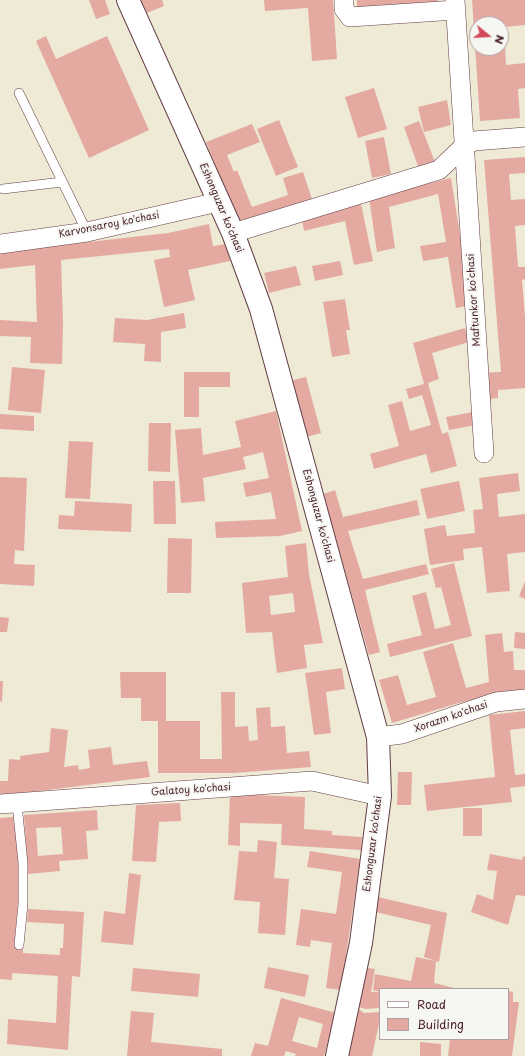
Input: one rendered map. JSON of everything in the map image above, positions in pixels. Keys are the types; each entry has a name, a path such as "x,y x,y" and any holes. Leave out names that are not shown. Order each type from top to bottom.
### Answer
{"street":[{"name":"Eshonguzar ko'chasi","path":"128,0 198,152 218,202 233,233 261,309 378,738 380,796 361,943 337,1056"},
{"path":"344,0 344,9 350,17 455,5"},
{"name":"Maftunkor koʻchasi","path":"455,5 484,453"},
{"path":"233,233 439,170 463,147 474,141 525,138"},
{"name":"Karvonsaroy ko'chasi","path":"0,244 87,232 218,202"},
{"name":"Xorazm ko'chasi","path":"378,738 402,734 496,702 525,699"},
{"name":"Galatoy ko'chasi","path":"8,804 312,781 380,796"}],"lane":[{"path":"19,93 87,232"},
{"path":"3,189 62,182"},
{"path":"8,804 23,863 23,904 19,945"}],"building":[{"path":"89,0 105,0 110,14 96,19"},
{"path":"141,0 162,0 164,6 147,13"},
{"path":"264,0 333,0 337,59 312,61 308,8 265,11"},
{"path":"357,0 438,0 438,2 357,8"},
{"path":"472,0 525,0 525,25 509,27 509,16 473,16"},
{"path":"46,36 56,59 107,36 149,130 89,158 36,41"},
{"path":"476,56 506,56 506,65 525,63 525,88 518,89 520,118 480,121"},
{"path":"374,88 387,129 358,138 345,97"},
{"path":"447,100 451,125 424,132 418,107"},
{"path":"279,120 298,167 276,176 257,129"},
{"path":"419,121 435,162 419,169 404,127"},
{"path":"252,124 260,142 227,155 234,172 237,170 252,207 288,195 283,178 303,172 312,199 239,223 206,142"},
{"path":"384,137 391,174 372,178 365,141"},
{"path":"525,157 525,173 509,174 511,200 525,199 525,225 515,226 518,267 525,267 525,279 522,280 525,317 525,388 498,390 498,398 482,400 479,373 501,372 484,160"},
{"path":"451,178 471,305 456,308 448,257 423,261 420,246 446,242 438,194 389,207 395,248 377,252 369,198"},
{"path":"360,199 373,261 354,265 345,221 304,231 301,215"},
{"path":"209,224 213,246 226,244 230,261 188,270 195,300 164,307 154,260 170,257 169,249 61,260 63,323 62,364 30,363 31,337 0,336 0,320 37,322 35,265 0,269 0,252 168,233"},
{"path":"340,261 343,275 315,281 312,266"},
{"path":"296,266 301,285 269,293 264,273"},
{"path":"345,299 350,330 346,330 350,354 332,357 323,302"},
{"path":"184,313 186,328 161,332 161,362 144,361 145,344 113,342 115,318 147,320"},
{"path":"465,328 469,342 432,353 439,379 428,383 442,434 448,432 457,466 431,473 426,454 374,469 370,454 399,446 388,405 402,401 410,431 431,425 422,395 409,399 406,389 424,384 413,343"},
{"path":"12,367 45,370 41,413 8,410"},
{"path":"184,372 230,372 230,387 199,387 199,417 184,417"},
{"path":"306,377 321,433 306,437 290,381"},
{"path":"276,411 302,531 280,536 216,538 215,522 276,519 271,492 246,497 243,483 269,478 263,452 243,457 246,469 203,478 205,501 181,503 175,430 201,428 203,455 241,447 235,421"},
{"path":"473,412 476,425 449,430 446,417"},
{"path":"0,414 34,416 34,431 0,429"},
{"path":"149,423 171,423 170,472 148,471"},
{"path":"69,441 93,442 90,499 65,498"},
{"path":"518,473 520,491 497,494 499,517 525,514 525,552 507,554 510,591 487,593 482,547 463,549 464,560 430,565 424,529 445,525 447,536 475,533 473,510 483,509 479,478"},
{"path":"0,477 27,478 24,551 15,550 14,564 35,565 34,586 0,584"},
{"path":"153,481 175,481 176,524 154,524"},
{"path":"459,481 465,511 427,519 420,489"},
{"path":"335,490 343,517 417,500 420,515 348,531 363,579 426,564 429,574 365,590 380,652 369,655 323,494"},
{"path":"75,501 132,504 131,532 58,529 59,515 74,516"},
{"path":"168,538 192,539 191,593 167,593"},
{"path":"306,543 309,574 323,643 304,645 307,668 277,673 272,632 246,633 242,583 288,577 285,546","holes":["293,593 295,612 271,615 269,596"]},
{"path":"454,563 472,636 390,657 387,644 422,635 412,596 426,592 435,629 451,625 441,587 436,588 431,569"},
{"path":"525,581 525,599 519,596"},
{"path":"0,617 9,618 7,632 0,632"},
{"path":"515,632 525,633 525,649 514,648"},
{"path":"502,633 504,652 513,651 514,670 525,670 525,690 507,692 459,703 392,723 379,680 398,675 407,705 436,697 423,652 453,643 466,688 489,682 485,635"},
{"path":"342,668 345,689 326,692 331,733 314,735 305,673"},
{"path":"120,672 166,672 166,721 200,721 200,759 222,759 221,692 235,692 235,727 248,726 249,741 258,740 256,708 270,707 271,727 285,726 287,753 309,751 311,767 235,773 158,773 158,721 141,721 141,698 121,698"},
{"path":"0,681 3,681 2,702 0,701"},
{"path":"525,711 525,728 510,730 515,775 525,774 525,786 510,788 512,802 427,811 424,785 495,777 489,715"},
{"path":"51,728 68,730 64,767 78,765 79,770 90,768 88,750 111,747 113,765 147,761 150,777 24,793 0,794 0,781 8,781 9,759 20,760 20,756 49,752"},
{"path":"398,772 412,772 411,805 397,805"},
{"path":"230,794 305,797 304,829 332,831 332,835 362,837 361,850 281,845 282,824 240,823 240,846 228,845"},
{"path":"180,803 181,821 159,822 156,862 132,861 136,805"},
{"path":"463,808 482,808 482,836 463,836"},
{"path":"97,810 98,830 86,831 88,859 59,861 60,871 28,874 24,815","holes":["61,827 63,854 38,856 36,828"]},
{"path":"13,817 19,858 19,892 14,947 23,948 23,953 60,955 60,948 63,948 64,924 27,922 28,909 84,912 80,977 72,976 68,1050 7,1044 8,1019 56,1023 58,976 12,973 12,980 0,979 0,818"},
{"path":"258,840 277,842 274,878 289,879 285,935 258,933 260,902 234,900 239,851 257,852"},
{"path":"310,851 360,859 341,990 326,988 332,943 311,940 310,947 296,945 301,909 336,914 342,872 307,867"},
{"path":"490,854 522,860 523,856 525,857 525,896 516,895 508,925 471,912 477,894 493,900 497,871 487,870"},
{"path":"129,873 141,875 133,945 101,942 104,911 125,914"},
{"path":"369,895 447,913 439,962 424,957 431,925 367,910"},
{"path":"416,957 436,961 434,983 454,988 379,988 379,992 373,990 375,974 411,981"},
{"path":"268,967 309,975 305,997 264,988"},
{"path":"361,967 375,969 371,992 379,992 379,1008 366,1009 355,1006 364,1013 379,1012 379,1024 372,1056 344,1056"},
{"path":"133,968 200,974 198,997 131,991"},
{"path":"509,991 513,992 513,1002 519,1002 512,1056 448,1056 450,1040 509,1040"},
{"path":"281,998 336,1013 324,1056 295,1056 296,1054 286,1051 284,1056 251,1056 255,1043 268,1046","holes":["299,1017 323,1024 317,1048 292,1041"]},
{"path":"131,1011 154,1013 151,1042 222,1049 222,1056 127,1056"},
{"path":"420,1042 441,1044 441,1056 420,1056"}]}
